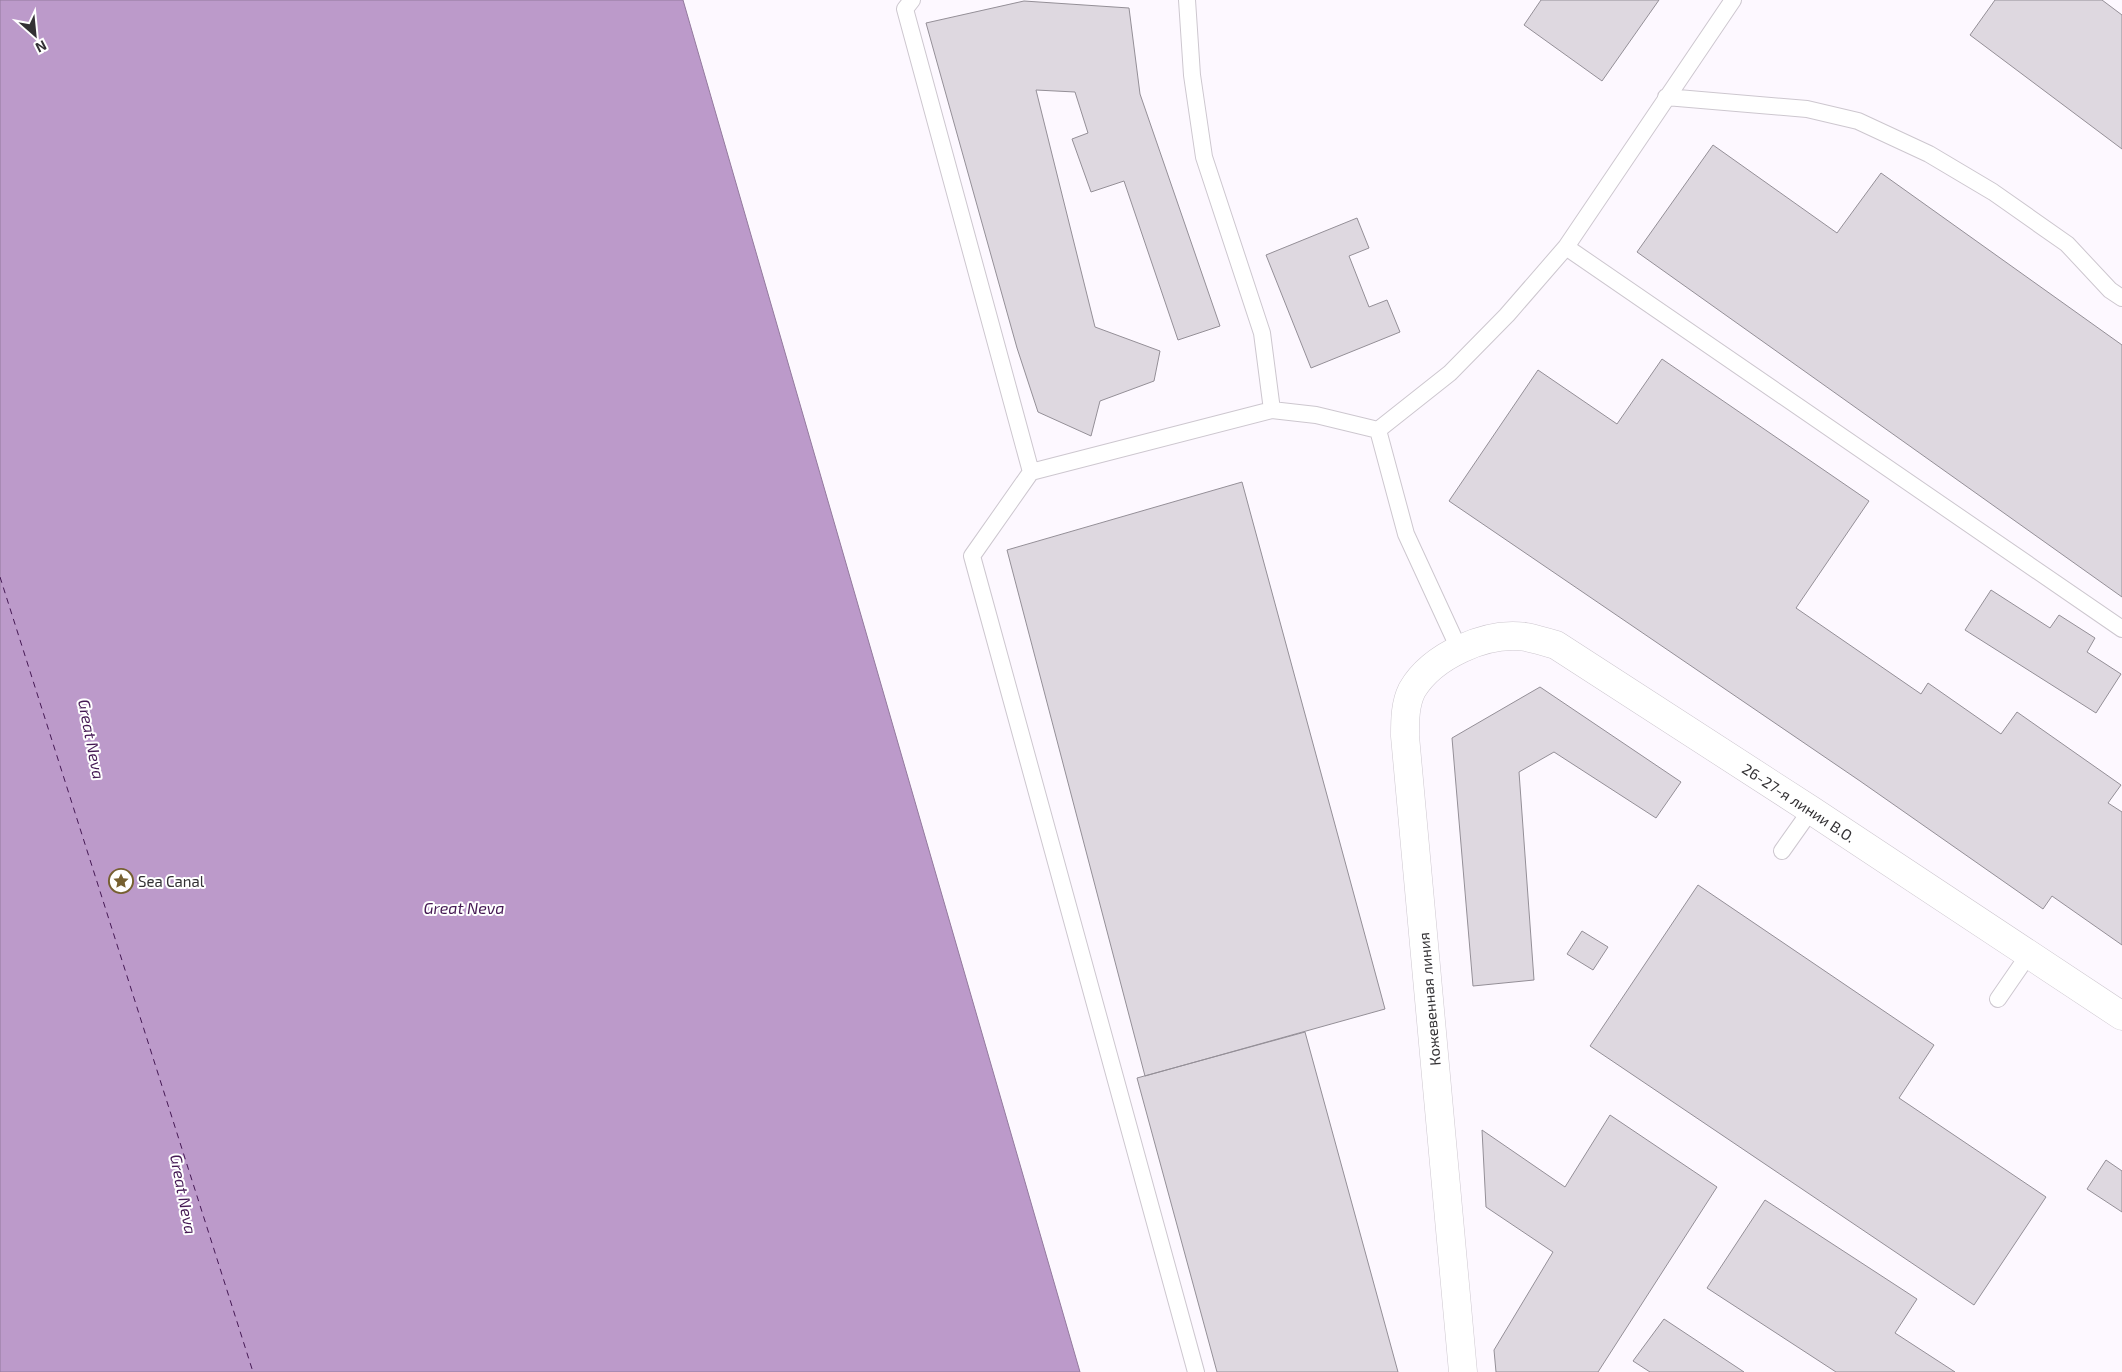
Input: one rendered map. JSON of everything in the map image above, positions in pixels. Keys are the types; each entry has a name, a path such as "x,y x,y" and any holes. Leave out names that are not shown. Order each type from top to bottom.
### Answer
{"street":[{"name":"26-27-я линии В.О.","path":"1459,649 1493,639 1524,637 1556,645 1811,810 2122,1016"},
{"name":"Кожевенная линия","path":"1459,649 1429,668 1412,691 1405,713 1463,1372"}],"lane":[{"path":"912,0 905,9 1031,472"},
{"path":"1187,0 1192,75 1204,157 1262,333 1272,410"},
{"path":"1378,430 1450,373 1507,315 1566,247 1733,0"},
{"path":"1666,97 1807,109 1858,121 1929,154 1993,192 2067,244 2110,290 2122,298"},
{"path":"1566,247 2122,629"},
{"path":"1196,1372 972,556 1031,472 1272,410 1316,415 1378,430"},
{"path":"1378,430 1406,534 1459,649"},
{"path":"1782,851 1811,810"},
{"path":"1998,999 2029,954"}],"water":[{"name":"Great Neva","path":"0,0 683,0 1080,1372 0,1372"}],"building":[{"path":"1541,0 1659,0 1602,81 1524,25"},
{"path":"1995,0 2102,0 2122,15 2122,149 1970,35"},
{"path":"1024,1 1129,8 1140,94 1220,326 1178,340 1124,181 1091,192 1072,139 1088,133 1075,92 1036,90 1095,327 1160,351 1154,381 1100,401 1091,436 1038,412 1017,348 926,23"},
{"path":"1713,145 1837,233 1881,173 2122,345 2122,597 1637,252"},
{"path":"1357,218 1369,248 1349,256 1369,307 1387,300 1400,332 1311,368 1266,255"},
{"path":"1662,359 1869,501 1796,608 1921,694 1928,683 2001,734 2017,712 2121,785 2108,803 2122,812 2122,945 2052,896 2043,909 1860,781 1449,501 1538,370 1617,424"},
{"path":"1242,482 1385,1009 1145,1076 1007,550"},
{"path":"1991,590 2050,628 2059,615 2095,638 2087,652 2121,674 2096,713 1965,630"},
{"path":"1540,687 1681,782 1656,818 1554,752 1519,772 1534,980 1473,986 1452,738"},
{"path":"1698,885 1934,1045 1899,1098 2046,1197 1974,1305 1590,1046"},
{"path":"1582,931 1608,947 1593,970 1567,954"},
{"path":"1305,1032 1398,1372 1217,1372 1137,1078"},
{"path":"1610,1115 1717,1187 1598,1372 1496,1372 1494,1350 1553,1252 1486,1207 1482,1130 1565,1187"},
{"path":"2106,1160 2122,1171 2122,1212 2087,1189"},
{"path":"1765,1200 1917,1299 1895,1333 1955,1372 1836,1372 1707,1288"},
{"path":"1664,1319 1744,1372 1650,1372 1633,1361"}],"ferry route":[{"path":"0,577 253,1372"}],"place":[{"name":"Sea Canal","path":"121,881"}]}
